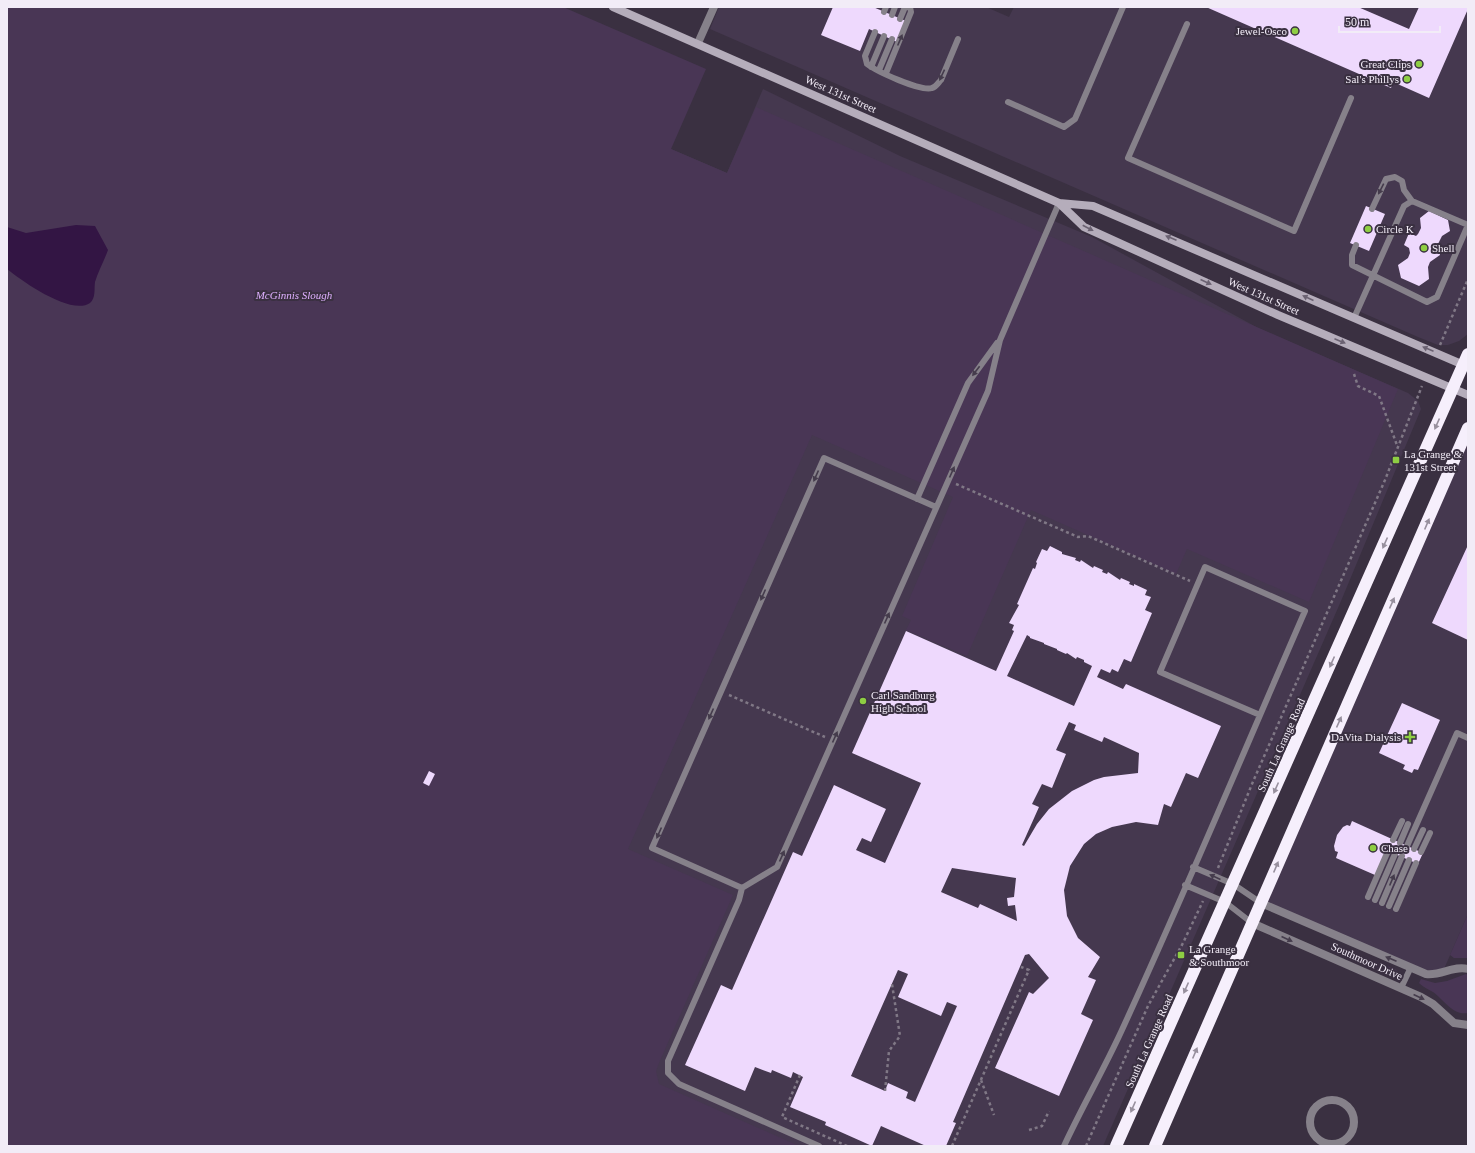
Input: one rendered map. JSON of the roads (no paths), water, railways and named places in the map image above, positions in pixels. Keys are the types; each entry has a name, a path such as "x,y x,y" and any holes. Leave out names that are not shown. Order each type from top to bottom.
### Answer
{"highway":[{"name":"South La Grange Road","path":"1116,1146 1453,388 1466,366 1468,354"},
{"path":"1155,1146 1468,428"}],"street":[{"name":"West 131st Street","path":"613,7 1059,202 1093,206 1466,366"},
{"path":"698,43 714,7"},
{"name":"West 131st Street","path":"1059,202 1084,227 1278,315 1468,395"},
{"name":"Southmoor Drive","path":"1261,903 1411,967 1434,975 1455,969 1468,969"},
{"name":"Southmoor Drive","path":"1252,923 1401,988 1433,1004 1454,1023 1468,1026"},
{"path":"1332,1100 1341,1102 1352,1112 1354,1120 1352,1129 1343,1144 1326,1143 1321,1141 1314,1134 1310,1124 1311,1115 1316,1106 1323,1101 1332,1100"}],"lane":[{"path":"892,15 895,7"},
{"path":"900,19 906,7"},
{"path":"886,73 911,12 910,7"},
{"path":"1008,102 1064,127 1075,119 1123,7"},
{"path":"1187,24 1128,158 1294,231 1351,98"},
{"path":"875,32 865,56 867,64 917,86 932,88 941,80 958,39"},
{"path":"871,66 884,36"},
{"path":"879,70 892,39"},
{"path":"1356,245 1352,255 1352,265 1373,277 1427,302 1437,297 1468,225 1412,201 1404,190 1402,181 1395,177 1386,179 1372,209"},
{"path":"1354,318 1404,206 1412,201"},
{"path":"819,1146 687,1088 672,1079 668,1074 667,1068 672,1052 739,900 742,888 777,867 988,391 1000,340 1059,202"},
{"path":"917,499 968,382 1000,340"},
{"path":"742,888 652,848 824,458 936,507"},
{"path":"1064,1146 1120,1033 1260,715 1305,611 1205,567 1160,672 1260,715"},
{"path":"1407,846 1456,733 1468,738"},
{"path":"1393,840 1402,821"},
{"path":"1400,843 1408,824"},
{"path":"1414,849 1423,830"},
{"path":"1421,852 1430,833"},
{"path":"1368,897 1388,851"},
{"path":"1375,900 1395,854"},
{"path":"1382,903 1402,856"},
{"path":"1389,906 1409,860"},
{"path":"1396,909 1416,863"},
{"path":"1193,867 1233,884 1261,903"},
{"path":"1185,885 1225,902 1252,923"},
{"path":"1401,988 1411,967"}],"place":[{"name":"Jewel-Osco","path":"1295,31"},
{"name":"Great Clips","path":"1419,64"},
{"name":"Sal's Phillys","path":"1407,79"},
{"name":"Circle K","path":"1368,229"},
{"name":"Shell","path":"1424,248"},
{"name":"La Grange & 131st Street","path":"1396,460"},
{"name":"Carl Sandburg High School","path":"863,701"},
{"name":"DaVita Dialysis","path":"1410,737"},
{"name":"Chase","path":"1373,848"},
{"name":"La Grange & Southmoor","path":"1181,955"}],"park label":[{"name":"McGinnis Slough","path":"294,295"}]}
